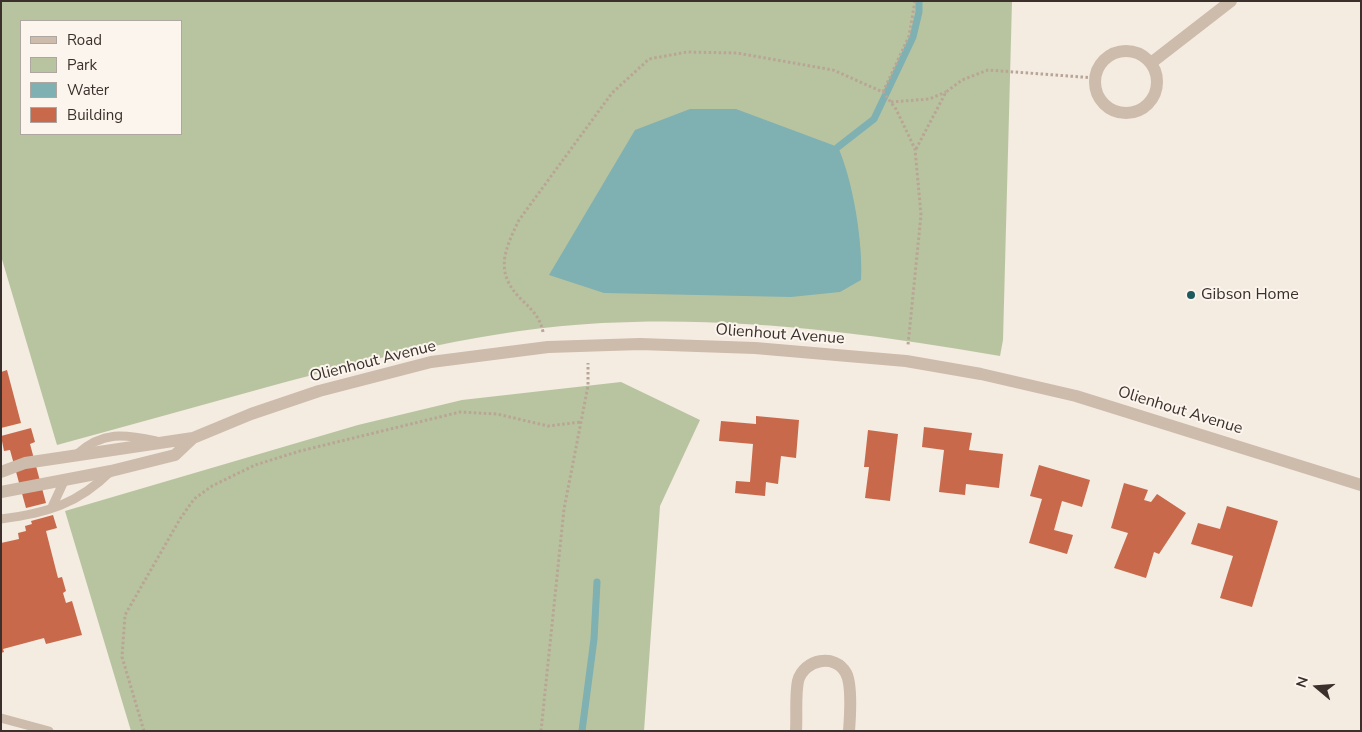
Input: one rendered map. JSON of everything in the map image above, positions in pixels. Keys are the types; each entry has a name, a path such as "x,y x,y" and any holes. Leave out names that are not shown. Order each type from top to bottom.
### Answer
{"street":[{"path":"1151,63 1231,1"},
{"path":"1134,52 1144,56 1151,63 1157,82 1156,92 1147,104 1134,112 1124,113 1106,106 1099,98 1095,78 1102,64 1113,54 1134,52"},
{"name":"Olienhout Avenue","path":"1,472 24,462 193,438 251,414 319,391 431,362 548,347 588,345 755,348 906,362 1031,384 1076,396 1361,485"},
{"name":"Olienhout Avenue","path":"1,492 111,471 175,455 193,438"},
{"path":"77,454 82,476"},
{"path":"796,731 798,680 804,669 815,662 828,661 838,664 847,674 850,715 849,731"}],"lane":[{"path":"1,519 36,514 86,494 111,471"},
{"path":"52,507 65,479"},
{"path":"1,718 49,731"}],"path":[{"path":"883,92 909,36 915,1"},
{"path":"543,332 537,315 511,289 503,267 508,242 519,220 612,93 649,60 687,52 736,53 833,70 883,92 904,123 915,149 921,215 908,346"},
{"path":"891,102 929,99 946,92 962,80 988,70 1095,78"},
{"path":"915,149 946,92"},
{"path":"541,731 564,509 588,386 588,362"},
{"path":"144,731 122,657 125,614 180,519 194,499 212,486 255,465 300,451 460,412 496,414 548,426 581,422"}],"green space":[{"path":"1,1 1012,1 1003,340 1000,356 901,340 752,324 652,321 560,326 476,338 393,355 271,386 57,445 1,256"},
{"path":"621,382 700,420 660,506 644,731 131,731 65,511 358,425 462,400"}],"water":[{"path":"690,109 736,109 838,147 848,177 856,212 859,230 861,280 840,292 791,297 604,293 549,275 635,130"}],"building":[{"path":"7,370 21,423 1,428 1,372"},
{"path":"756,416 799,420 796,458 781,456 778,484 766,482 765,496 735,493 736,481 750,482 753,444 719,441 721,421 756,424"},
{"path":"924,427 972,433 969,450 1003,454 999,488 966,484 965,495 939,492 944,450 922,447"},
{"path":"31,428 35,442 30,444 46,503 26,508 10,450 4,451 1,436"},
{"path":"868,430 898,434 890,501 865,498 869,467 864,467"},
{"path":"1039,465 1090,480 1082,507 1062,501 1054,530 1073,535 1067,554 1029,543 1042,499 1030,496"},
{"path":"1124,483 1148,490 1144,500 1151,502 1157,494 1186,513 1159,554 1154,552 1146,578 1114,568 1128,533 1111,528"},
{"path":"1227,506 1278,521 1252,607 1220,598 1233,556 1191,544 1198,523 1220,529"},
{"path":"53,515 57,528 46,531 58,578 62,577 66,591 63,593 66,603 72,601 82,635 46,644 44,638 3,649 4,652 1,653 1,543 19,539 18,533 26,531 25,526 32,524 31,521"}],"waterway":[{"path":"838,147 874,119 913,37 919,12 919,1"},
{"path":"582,731 594,639 597,582"}],"place":[{"name":"Gibson Home","path":"1191,295"}]}
